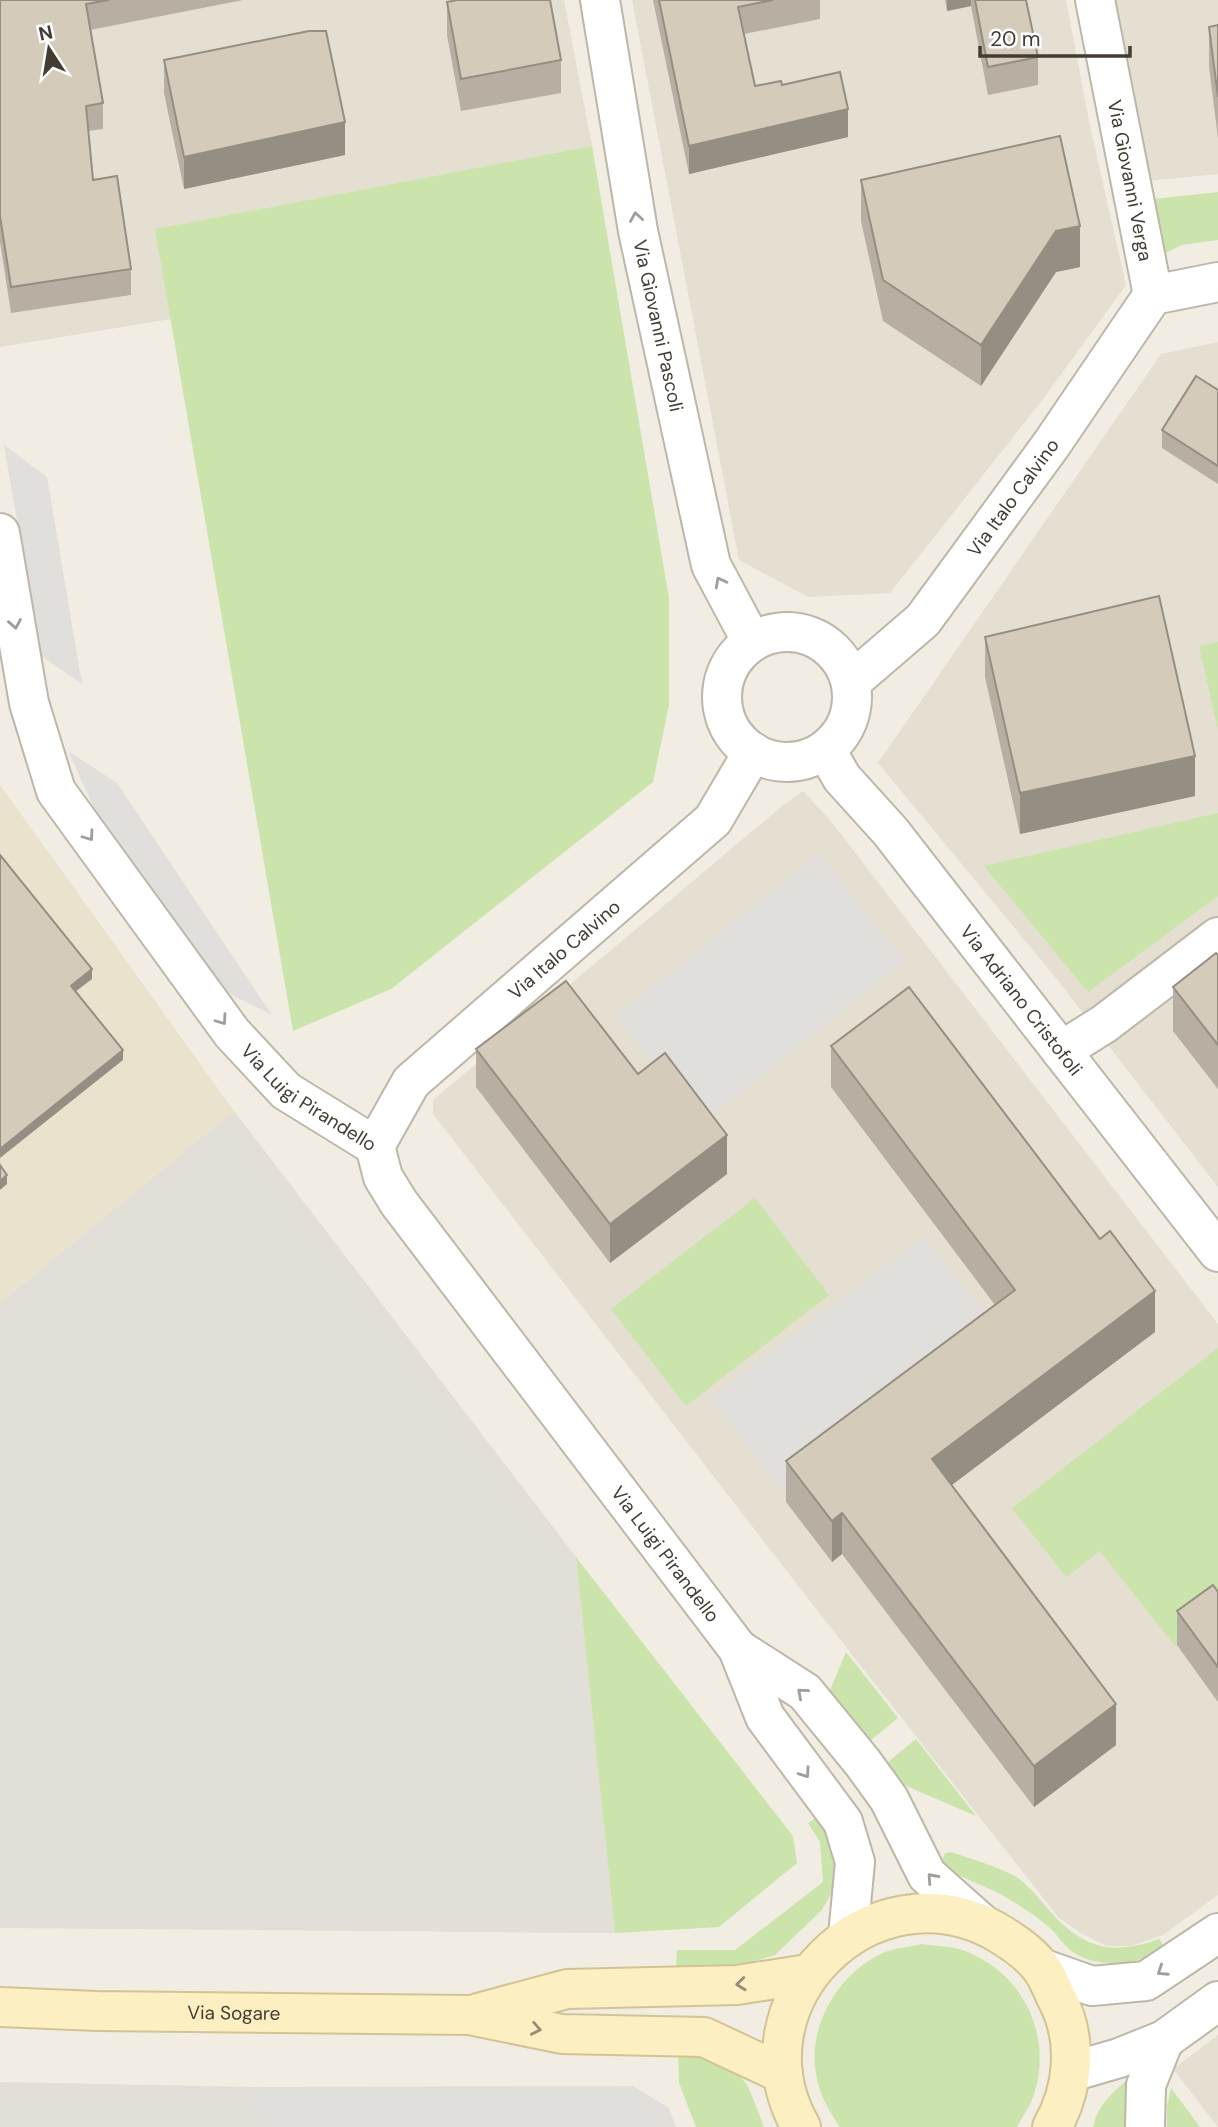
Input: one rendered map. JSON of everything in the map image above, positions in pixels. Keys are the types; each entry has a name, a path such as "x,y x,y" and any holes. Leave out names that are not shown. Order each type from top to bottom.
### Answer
{"street":[{"name":"Via Giovanni Pascoli","path":"600,0 638,231 711,565 752,642"},
{"name":"Via Giovanni Verga","path":"1095,0 1153,295"},
{"path":"1153,295 1218,282"},
{"name":"Via Italo Calvino","path":"851,682 923,620 1051,445 1153,295"},
{"name":"Via Luigi Pirandello","path":"0,533 29,703 57,791 232,1034 286,1091 375,1146 383,1177 399,1203 738,1649 765,1717 842,1822 855,1862 848,1936"},
{"path":"786,632 804,634 820,640 834,652 851,682 849,719 839,736 826,750 798,762 782,762 753,752 740,742 730,729 724,714 723,681 730,666 752,642 768,635 786,632"},
{"name":"Via Adriano Cristofoli","path":"826,750 842,778 890,831 1218,1252"},
{"name":"Via Italo Calvino","path":"375,1146 411,1082 713,820 753,752"},
{"path":"1061,1051 1104,1024 1218,937"},
{"name":"Via Luigi Pirandello","path":"738,1649 805,1692 863,1763 888,1799 927,1875 982,1924"},
{"path":"801,2127 792,2112 783,2074 783,2039 792,2006 808,1975 826,1954 848,1936 879,1921 913,1914 948,1914 982,1924 1014,1942 1041,1968 1066,2017 1071,2072 1060,2122"},
{"path":"1041,1968 1092,1986 1146,1981 1218,1933"},
{"name":"Via Sogare","path":"469,2015 567,1989 737,1985 808,1975"},
{"path":"1071,2072 1119,2058 1164,2040 1218,2001"},
{"name":"Via Sogare","path":"0,2007 97,2011 469,2015 562,2034 704,2037 783,2074"},
{"path":"1145,2127 1146,2085 1164,2040"}],"shaded area":[{"path":"0,0 564,0 592,146 156,229 171,319 0,347"},
{"path":"632,0 1066,0 1090,126 1126,285 1043,399 890,593 808,597 739,560"},
{"path":"1115,0 1218,0 1218,174 1146,181"},
{"path":"1218,342 1218,1187 1056,978 878,763 1161,354"},
{"path":"4,445 47,477 82,684 40,655"},
{"path":"68,751 117,783 272,1015 220,989 103,827"},
{"path":"0,785 234,1111 0,1303"},
{"path":"803,791 830,820 1218,1324 1218,1895 1163,1935 1131,1946 1107,1946 1082,1934 1058,1917 433,1114 433,1100"},
{"path":"819,854 904,961 702,1123 616,1017"},
{"path":"234,1111 576,1557 615,1933 0,1928 0,1303"},
{"path":"925,1236 998,1332 784,1493 711,1397"},
{"path":"1218,2035 1218,2127 1173,2069"},
{"path":"0,2082 253,2087 259,2127 0,2127"},
{"path":"633,2086 669,2108 676,2127 259,2127 253,2087"}],"green space":[{"path":"592,146 669,598 669,705 653,782 391,989 293,1031 155,229"},
{"path":"1218,192 1218,240 1182,245 1155,258 1144,200"},
{"path":"1218,642 1218,730 1199,646"},
{"path":"1218,813 1218,896 1088,992 984,866"},
{"path":"755,1198 829,1295 686,1406 611,1309"},
{"path":"1218,1348 1218,1612 1175,1646 1100,1551 1066,1577 1012,1508"},
{"path":"576,1557 793,1836 797,1863 719,1927 615,1933"},
{"path":"846,1652 898,1718 870,1741 830,1690"},
{"path":"916,1739 976,1816 904,1785 887,1763"},
{"path":"822,1814 836,1836 837,1883 822,1910 775,1955 737,1966 676,1966 677,1950 735,1950 823,1882 820,1842 808,1823"},
{"path":"951,1852 1016,1877 1032,1890 1059,1921 1094,1944 1118,1948 1159,1939 1167,1949 1145,1958 1121,1963 1097,1962 1085,1958 1071,1951 1051,1929 1022,1907 944,1867 942,1861 945,1853"},
{"path":"922,1944 959,1949 981,1958 1015,1987 1027,2006 1035,2026 1039,2071 1033,2098 1017,2127 840,2127 825,2102 817,2081 815,2055 822,2019 830,2002 854,1972 869,1961 885,1952"},
{"path":"678,2048 731,2066 748,2086 764,2127 696,2127 679,2083"},
{"path":"1128,2079 1132,2085 1129,2127 1093,2127 1102,2106"},
{"path":"1171,2088 1200,2127 1167,2127 1167,2106"}],"building":[{"path":"0,0 109,0 86,4 103,103 86,106 93,180 117,176 131,269 11,287 0,216"},
{"path":"550,0 561,60 461,79 447,2"},
{"path":"659,0 773,0 738,7 755,86 781,81 782,85 840,72 848,109 689,146"},
{"path":"975,0 1026,0 1038,57 988,67"},
{"path":"1218,25 1218,97 1209,27"},
{"path":"309,31 326,31 345,122 184,157 164,60"},
{"path":"1060,136 1080,226 1056,231 981,345 883,280 861,180"},
{"path":"1196,376 1218,390 1218,466 1162,430"},
{"path":"1159,596 1195,756 1020,793 985,637"},
{"path":"0,855 92,969 71,986 123,1050 0,1149"},
{"path":"1216,953 1218,955 1218,1045 1173,987"},
{"path":"566,981 638,1074 665,1053 727,1135 610,1224 476,1049"},
{"path":"909,987 1100,1239 1110,1231 1155,1291 932,1459 1116,1704 1034,1766 842,1513 832,1521 786,1461 1015,1290 831,1046"},
{"path":"0,1165 7,1175 0,1181"},
{"path":"1213,1585 1218,1592 1218,1667 1177,1611"}]}
